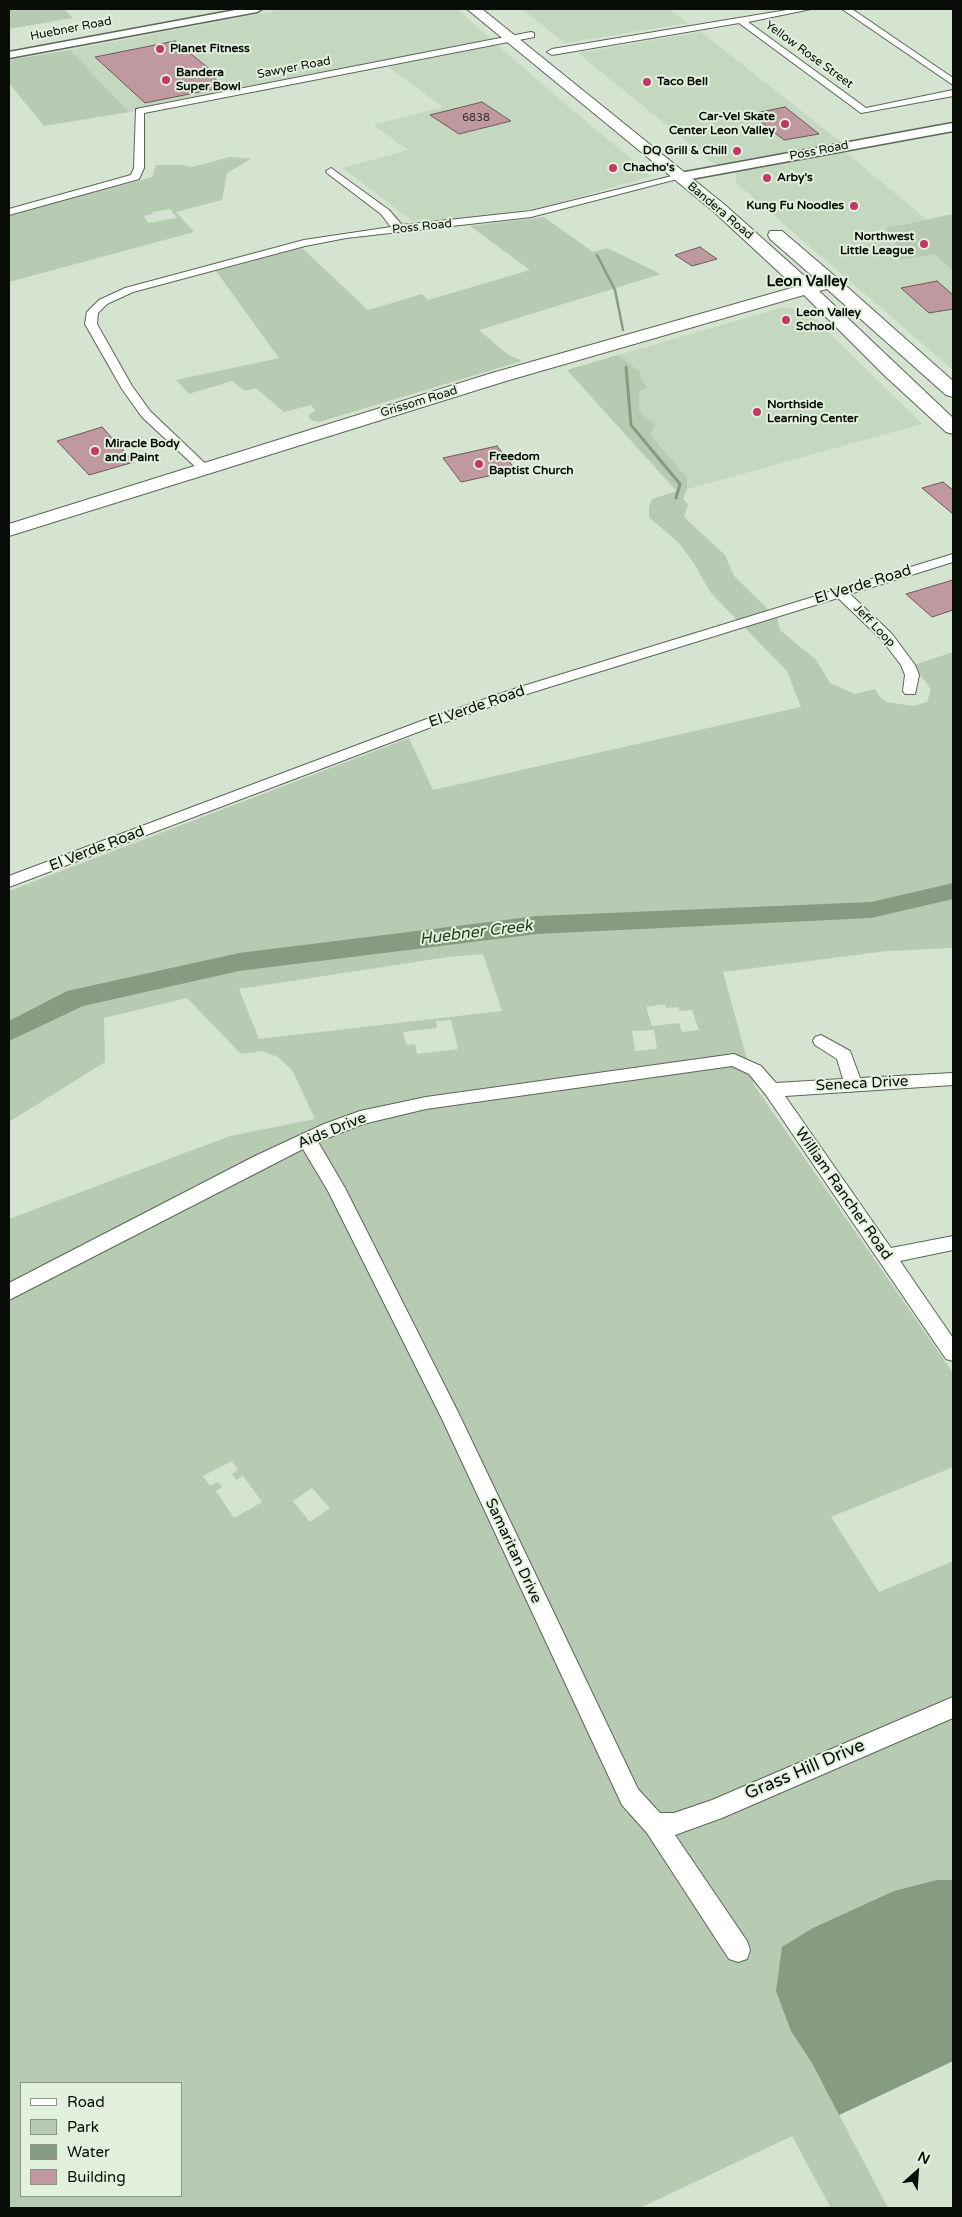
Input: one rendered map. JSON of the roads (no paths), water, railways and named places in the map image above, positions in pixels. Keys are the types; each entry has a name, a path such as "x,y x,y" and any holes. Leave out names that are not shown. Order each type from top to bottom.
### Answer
{"main road":[{"name":"Bandera Road","path":"474,9 720,208 830,310 890,371 953,428"},
{"path":"518,25 565,63"},
{"path":"597,109 619,105"},
{"name":"Bandera Road","path":"685,158 721,188"},
{"name":"Bandera Road","path":"765,226 953,391"},
{"name":"Grissom Road","path":"9,530 500,377 831,282"},
{"path":"768,300 800,302 830,310"}],"street":[{"name":"Huebner Road","path":"9,55 257,9"},
{"path":"552,52 807,9"},
{"path":"846,9 953,82"},
{"name":"Yellow Rose Street","path":"740,20 864,111 953,93"},
{"name":"Sawyer Road","path":"9,212 136,178 139,168 139,111 531,35"},
{"name":"Poss Road","path":"204,469 146,414 131,394 91,324 92,312 103,302 123,292 304,243 399,229 531,214 680,177 953,127"},
{"path":"331,172 385,212 399,229"},
{"name":"El Verde Road","path":"9,882 447,717 526,690 953,558"},
{"name":"Jeff Loop","path":"840,592 887,637 908,665 912,675 910,691"},
{"path":"821,1041 844,1055 853,1084"},
{"name":"William Rancher Road","path":"716,1063 734,1060 745,1064 754,1070 772,1090 953,1354"},
{"name":"Aids Drive","path":"9,1292 306,1140 360,1118 426,1103 716,1063"},
{"name":"Seneca Drive","path":"772,1090 953,1079"},
{"name":"Samaritan Drive","path":"306,1140 336,1188 450,1418 630,1797 655,1824 738,1950"},
{"path":"886,1256 953,1243"},
{"name":"Grass Hill Drive","path":"655,1824 674,1824 714,1810 953,1707"}],"water":[{"path":"937,1880 953,1880 953,2061 839,2115 812,2063 791,2031 776,1991 782,1947 813,1928 894,1891"}],"waterway":[{"path":"597,255 615,290 623,330"},
{"path":"626,367 631,425 680,484 676,498"},
{"name":"Huebner Creek","path":"9,1032 76,998 239,962 537,925 871,910 953,891"}],"place":[{"name":"Planet Fitness","path":"160,49"},
{"name":"Bandera Super Bowl","path":"166,80"},
{"name":"Taco Bell","path":"647,82"},
{"name":"Car-Vel Skate Center Leon Valley","path":"785,124"},
{"name":"DQ Grill & Chill","path":"737,151"},
{"name":"Chacho's","path":"613,168"},
{"name":"Arby's","path":"767,178"},
{"name":"Kung Fu Noodles","path":"854,206"},
{"name":"Northwest Little League","path":"924,244"},
{"name":"Leon Valley School","path":"786,320"},
{"name":"Northside Learning Center","path":"757,412"},
{"name":"Miracle Body and Paint","path":"95,451"},
{"name":"Freedom Baptist Church","path":"479,464"}],"district":[{"name":"Leon Valley","path":"807,282"}]}
